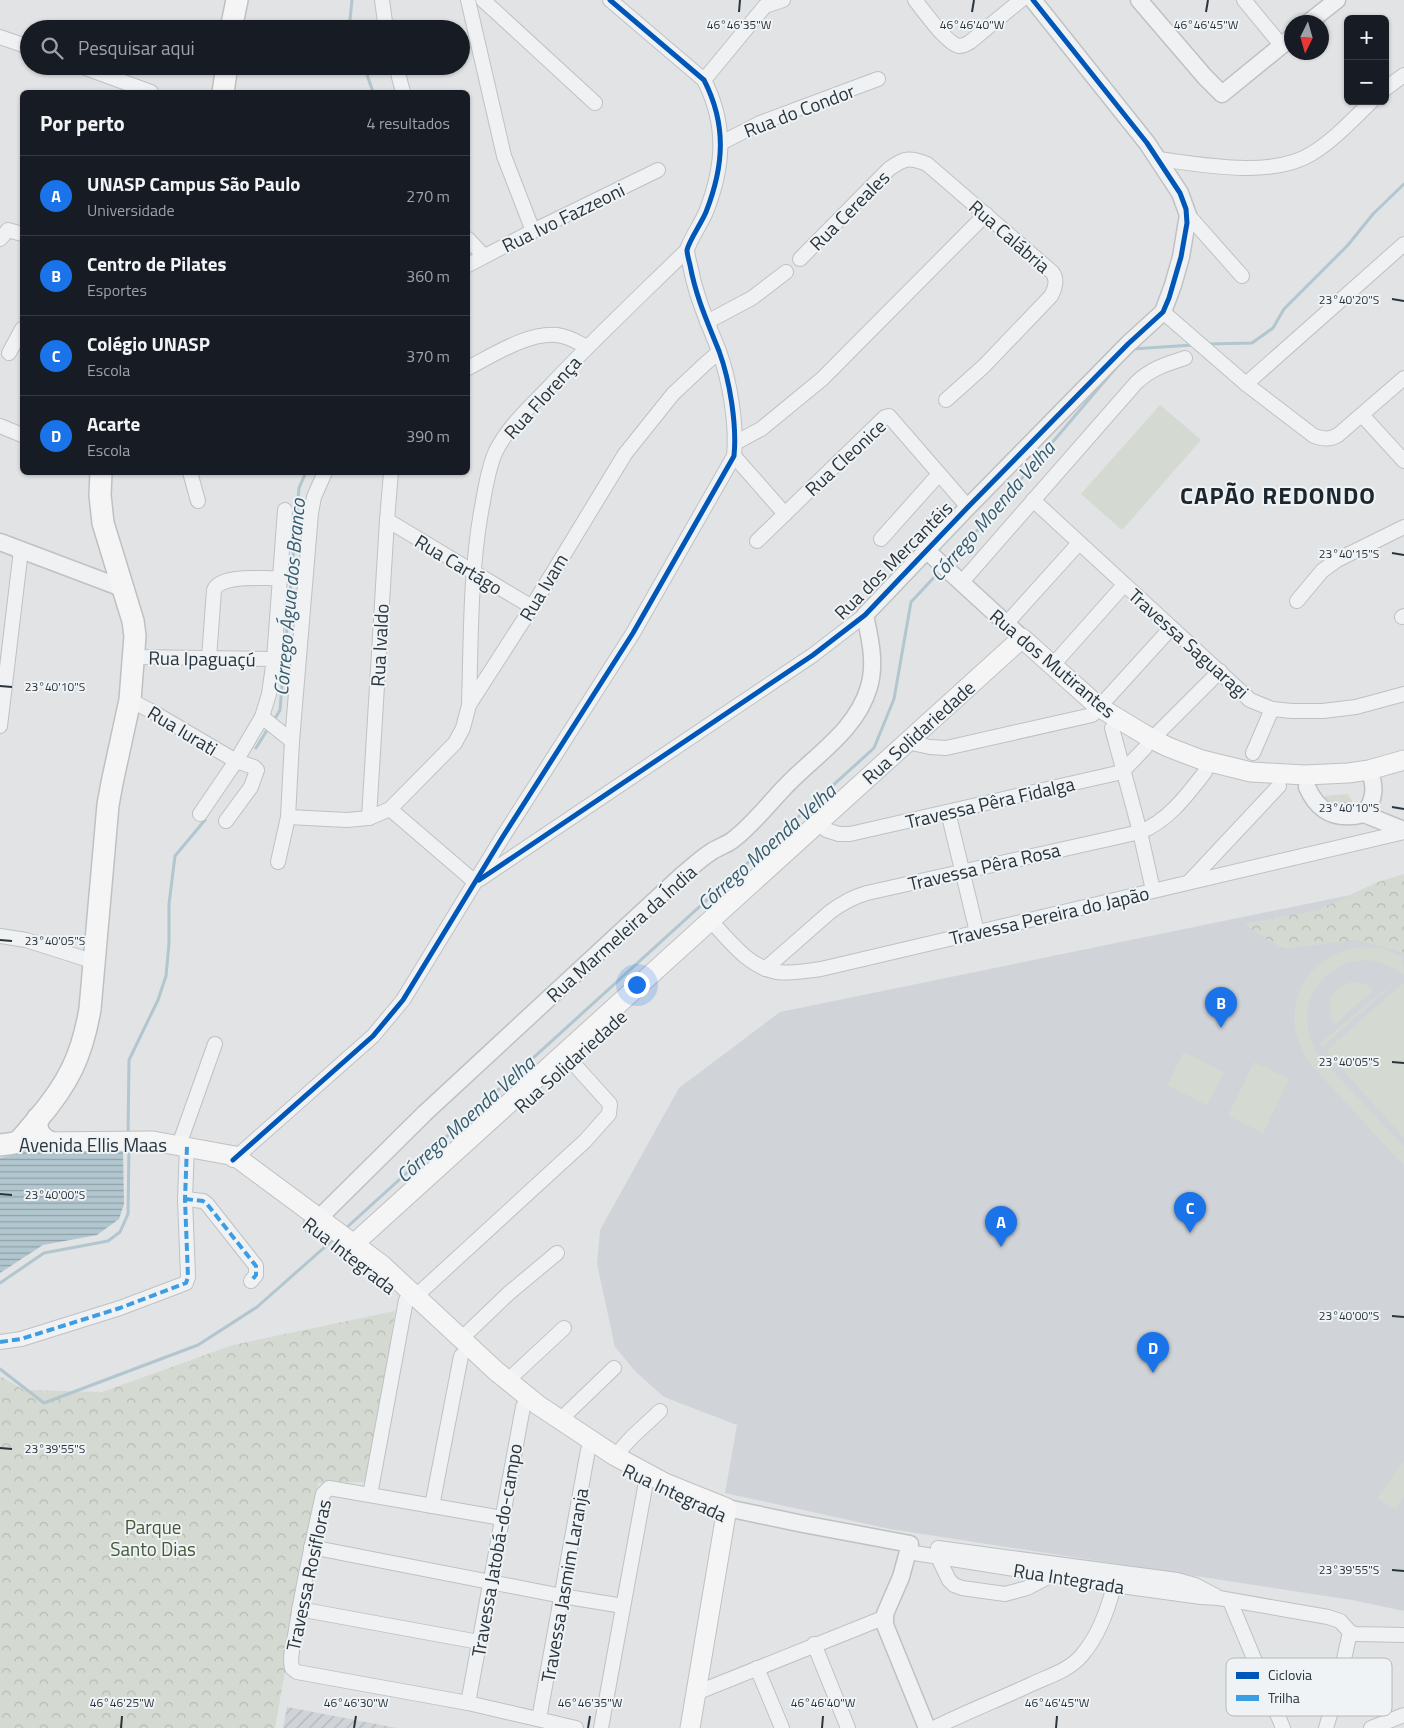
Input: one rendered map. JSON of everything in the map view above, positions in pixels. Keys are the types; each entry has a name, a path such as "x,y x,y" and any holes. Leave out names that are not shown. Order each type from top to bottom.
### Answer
{"main road":[{"path":"233,20 237,0"},
{"path":"223,90 225,75"},
{"path":"9,1144 38,1118 63,1086 80,1052 90,1009 108,805 130,700 134,657 133,621 102,523 101,475"},
{"name":"Rua dos Mutirantes","path":"1022,645 1052,666 1112,728 1148,744 1168,747 1202,760 1251,772 1372,775"},
{"name":"Rua dos Mutirantes","path":"1022,645 1095,711 1178,763 1238,781 1279,786 1306,787 1350,784 1372,775"},
{"name":"Rua Solidariedade","path":"351,1247 568,1057 1022,645"},
{"name":"Rua Solidariedade","path":"714,924 826,830 914,743"},
{"path":"1372,775 1404,760"},
{"path":"1372,775 1404,772"},
{"path":"38,1118 38,1133 49,1142"},
{"name":"Avenida Ellis Maas","path":"9,1144 153,1141 228,1156"},
{"name":"Rua Integrada","path":"228,1156 267,1192 319,1224 351,1247 411,1298 461,1348 489,1382 560,1420 615,1456 726,1513"},
{"name":"Rua Integrada","path":"461,1348 507,1381 525,1402 588,1450 646,1482 726,1513"},
{"path":"690,1728 726,1513"}],"street":[{"path":"382,0 385,20"},
{"path":"468,0 504,156 533,231"},
{"path":"483,0 595,103"},
{"path":"610,0 704,80 762,3 783,0"},
{"path":"915,0 947,38 957,46 970,42 1021,0"},
{"path":"1033,0 1158,159 1180,193 1188,215 1242,276"},
{"path":"1140,0 1205,77 1222,94 1284,43"},
{"path":"1244,0 1284,39"},
{"path":"1318,15 1337,0"},
{"path":"0,37 20,45"},
{"path":"105,75 146,90"},
{"path":"398,75 402,90"},
{"path":"1389,87 1404,75"},
{"name":"Rua do Condor","path":"721,143 760,123 878,79"},
{"name":"Rua Florença","path":"469,705 473,572 489,472 503,439 530,407 587,347 687,250 706,213 718,169 721,143 717,111 704,80"},
{"path":"1158,159 1251,169 1285,165 1311,154 1368,105"},
{"name":"Rua Calábria","path":"899,161 908,159 927,164 1055,275 1056,285 1051,296 1010,339 946,400"},
{"name":"Rua Cereales","path":"800,259 899,161"},
{"name":"Rua Ivo Fazzeoni","path":"470,264 658,170"},
{"path":"228,1156 373,1036 403,1000 475,882 633,633 734,450 822,379 986,214"},
{"name":"Rua dos Mercantéis","path":"475,882 770,685 865,615 926,557 968,507 1128,344 1163,312 1181,257 1188,215"},
{"path":"3,232 20,234"},
{"path":"470,241 484,256"},
{"path":"1246,384 1404,244"},
{"path":"687,250 698,300 719,352 729,384 734,450 785,514"},
{"path":"707,322 746,302 786,272"},
{"path":"1163,312 1246,384 1314,436 1322,438 1334,437 1404,378"},
{"path":"9,353 20,333"},
{"path":"470,367 506,348 538,337 561,336 587,347"},
{"name":"Rua Ivam","path":"288,817 353,820 369,818 390,809 455,743 463,728 469,705 532,607 625,454 673,394 719,352"},
{"path":"957,584 1145,374 1185,358"},
{"path":"1362,415 1404,461"},
{"name":"Rua Cleonice","path":"757,541 885,417 889,416 968,507"},
{"path":"0,426 20,434"},
{"path":"881,539 939,474"},
{"path":"191,475 198,501"},
{"path":"278,862 288,817 287,737 310,512 314,497 325,475"},
{"name":"Rua Ivaldo","path":"369,818 386,520 391,475"},
{"name":"Travessa Saguaragi","path":"1033,500 1250,700 1272,709 1324,711 1356,707 1404,694"},
{"path":"200,814 264,719 276,658 278,578 285,510"},
{"name":"Rua Cartágo","path":"386,520 532,607"},
{"path":"1297,601 1322,571 1337,560 1404,527"},
{"path":"0,542 122,588"},
{"path":"1006,624 1079,543"},
{"path":"0,726 3,669 21,550"},
{"name":"Rua dos Mutirantes","path":"926,557 1006,624 1022,645"},
{"path":"209,658 214,590 216,586 226,580 278,578"},
{"name":"Rua dos Mutirantes","path":"957,584 1022,645"},
{"path":"1052,666 1124,585"},
{"name":"Rua Marmeleira da Índia","path":"319,1224 425,1113 674,883 710,853 734,839 761,815 781,791 843,731 864,701 871,675 872,659 865,615"},
{"path":"914,743 946,748 1095,711 1171,628"},
{"name":"Rua Ipaguaçú","path":"134,657 276,658 288,655 296,658"},
{"path":"1122,772 1220,671"},
{"name":"Rua Iurati","path":"130,700 236,761 254,767 257,770 250,787 226,821"},
{"path":"1253,753 1272,709"},
{"path":"264,719 287,737"},
{"path":"1112,728 1122,772 1140,832 1153,890"},
{"name":"Travessa Pêra Fidalga","path":"826,830 839,834 850,834 1122,772"},
{"name":"Travessa Pêra Rosa","path":"765,969 842,903 866,893 1140,832 1149,828 1171,812 1205,772"},
{"path":"1364,814 1373,799 1372,775"},
{"path":"1189,883 1279,786"},
{"path":"1306,787 1319,806 1329,813 1352,817 1364,814 1404,831"},
{"path":"390,809 475,882"},
{"path":"948,812 977,932"},
{"name":"Travessa Pereira do Japão","path":"714,924 750,960 765,969 789,973 821,969 1404,831"},
{"path":"0,936 26,940 95,962"},
{"path":"0,1342 21,1339 120,1308 186,1283 188,1277 183,1146 214,1044"},
{"path":"370,1494 411,1298 585,1141 609,1114 610,1104 568,1057"},
{"path":"185,1199 204,1201 207,1204 256,1266 256,1275 251,1281"},
{"path":"432,1506 461,1348 509,1293 557,1253"},
{"path":"507,1381 564,1328"},
{"path":"560,1420 614,1368"},
{"name":"Travessa Jatobá-do-campo","path":"468,1703 525,1402"},
{"path":"615,1456 660,1411"},
{"name":"Travessa Jasmim Laranja","path":"539,1719 588,1450"},
{"path":"602,1728 646,1482"},
{"name":"Travessa Rosifloras","path":"502,1518 331,1487 327,1489 323,1494 311,1547 299,1608 291,1665 294,1671 468,1703 576,1728"},
{"name":"Rua Integrada","path":"726,1513 810,1526 909,1548 938,1557 1114,1585 1225,1599 1328,1617 1340,1621 1350,1632"},
{"path":"311,1547 562,1596 623,1606"},
{"path":"909,1548 901,1577 884,1618 885,1625 927,1728"},
{"name":"Rua Integrada","path":"909,1548 1177,1580 1191,1583 1225,1599"},
{"path":"938,1557 949,1580 954,1585 962,1588 1005,1594 1027,1588 1052,1575"},
{"path":"934,1728 1046,1678 1076,1661 1087,1649 1100,1626 1108,1610 1114,1585"},
{"path":"1225,1599 1251,1658"},
{"path":"299,1608 479,1642"},
{"path":"696,1693 814,1644 884,1618"},
{"path":"1345,1658 1350,1632 1404,1635"},
{"path":"814,1644 848,1728"},
{"path":"757,1668 782,1728"},
{"path":"1375,1727 1404,1715"},
{"path":"1277,1716 1282,1728"},
{"path":"1326,1728 1330,1716"}],"shaded area":[{"path":"1404,884 1404,1611 1352,1600 890,1529 725,1493 737,1425 664,1397 636,1372 615,1347 597,1264 600,1230 679,1088 780,1012"},
{"path":"287,1707 397,1728 283,1728"}],"green space":[{"path":"1160,405 1201,440 1122,530 1081,494"},
{"path":"1348,794 1352,801 1352,808 1337,807 1324,798 1325,796"},
{"path":"1404,874 1404,953 1356,940 1282,949 1244,924 1318,910 1378,882"},
{"path":"1359,947 1382,948 1403,957 1404,976 1383,963 1362,960 1343,965 1326,976 1314,992 1308,1012 1309,1035 1321,1058 1404,1147 1404,1166 1312,1066 1301,1047 1295,1028 1295,1009 1299,992 1308,976 1321,963 1338,953"},
{"path":"1353,982 1367,985 1373,990 1335,1024 1329,1011 1331,998 1340,988"},
{"path":"1404,984 1404,1138 1326,1051"},
{"path":"1390,985 1322,1047 1319,1044"},
{"path":"1184,1052 1224,1072 1207,1105 1167,1085"},
{"path":"1254,1062 1289,1079 1263,1133 1228,1116"},
{"name":"Parque Santo Dias","path":"395,1311 369,1482 318,1483 275,1728 0,1728 0,1376 24,1390 102,1392 233,1345"},
{"path":"1404,1461 1404,1497 1395,1509 1377,1498"}],"water":[{"path":"24,1152 123,1152 124,1204 119,1219 97,1235 43,1245 0,1273 0,1158"}],"waterway":[{"name":"Córrego Água dos Branco","path":"350,20 352,0"},
{"name":"Córrego Água dos Branco","path":"367,75 372,90"},
{"name":"Córrego Moenda Velha","path":"1207,344 1252,343 1273,328 1284,309 1348,245 1373,214 1404,184"},
{"name":"Córrego Moenda Velha","path":"1132,349 1193,345"},
{"name":"Córrego Moenda Velha","path":"948,563 1120,363"},
{"name":"Córrego Água dos Branco","path":"285,652 299,488 305,475"},
{"name":"Córrego Moenda Velha","path":"345,1229 874,748 894,699 911,602 940,571"},
{"name":"Córrego Água dos Branco","path":"274,720 280,710 284,661"},
{"name":"Córrego Água dos Branco","path":"256,748 269,727"},
{"name":"Córrego Água dos Branco","path":"128,1135 129,1060 158,1000 166,976 169,943 169,904 175,856 205,820"},
{"name":"Córrego Água dos Branco","path":"0,1283 44,1253 108,1241 120,1232 128,1214 129,1146"},
{"name":"Córrego Moenda Velha","path":"0,1369 44,1403 198,1345 257,1307 335,1238"}],"marked path":[{"path":"0,1342 21,1339 120,1308 186,1283 188,1277 185,1199 187,1146"},
{"path":"185,1199 203,1201 207,1204 256,1266 256,1275 251,1281"}],"cycle path":[{"path":"233,1160 373,1036 403,1000 502,838 633,633 734,456 732,403 726,376 692,277 687,250 706,212 717,178 720,146 717,113 704,80 610,0"},
{"path":"479,880 813,655 865,615 1128,344 1163,312 1181,257 1187,223 1186,209 1180,193 1147,143 1033,0"}],"place":[{"name":"Centro de Pilates","path":"1221,1028"},
{"name":"Colégio UNASP","path":"1190,1233"},
{"name":"UNASP Campus São Paulo","path":"1001,1247"},
{"name":"Acarte","path":"1153,1373"}],"district":[{"name":"CAPÃO REDONDO","path":"1278,495"}]}
